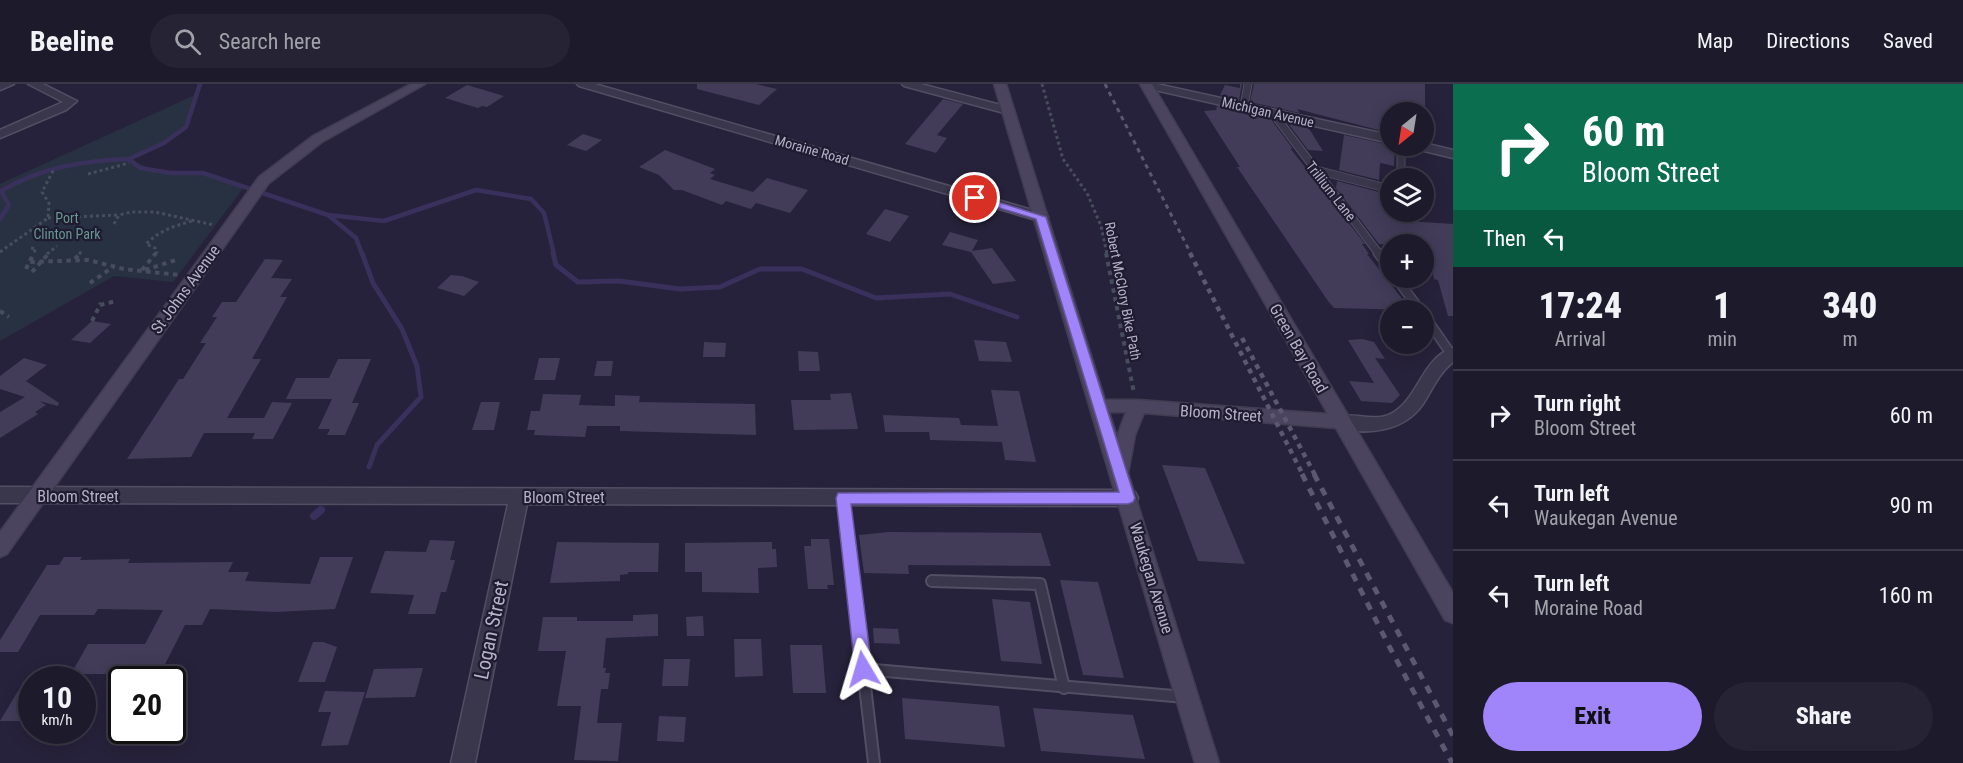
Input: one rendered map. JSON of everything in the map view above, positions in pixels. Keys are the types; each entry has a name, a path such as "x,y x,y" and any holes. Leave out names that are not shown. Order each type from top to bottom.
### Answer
{"street":[{"path":"0,87 8,84"},
{"path":"0,134 62,108 71,101 34,84"},
{"name":"St Johns Avenue","path":"0,548 194,275 224,225 275,169 310,144 419,84"},
{"name":"Moraine Road","path":"583,84 1041,217"},
{"path":"908,84 1008,110"},
{"name":"Waukegan Avenue","path":"1000,84 1207,763"},
{"name":"Michigan Avenue","path":"1146,84 1380,137"},
{"name":"Green Bay Road","path":"1146,84 1453,613"},
{"path":"1434,149 1453,154"},
{"path":"1341,422 1375,424 1394,420 1412,406 1432,372 1452,354"},
{"name":"Bloom Street","path":"1100,406 1138,406 1341,422"},
{"path":"1124,488 1124,446 1138,406"},
{"name":"Bloom Street","path":"0,495 843,498 1124,488"},
{"name":"Logan Street","path":"463,763 519,497"}],"lane":[{"path":"1244,106 1248,84"},
{"name":"Trillium Lane","path":"1273,113 1294,144 1380,256"},
{"path":"1316,170 1380,186"},
{"path":"1434,329 1452,354"},
{"path":"843,498 874,763"},
{"path":"932,581 1040,584 1064,688"},
{"path":"863,669 1188,697"}],"path":[{"name":"Robert McClory Bike Path","path":"1042,84 1062,159 1090,198 1101,226 1129,377 1138,406"},
{"path":"88,174 129,163"},
{"path":"48,218 49,203 42,192 44,185 53,176 54,169"},
{"path":"0,252 48,218 119,215 140,211 224,225"},
{"path":"114,224 119,215"},
{"path":"142,271 157,252 155,248 146,244 154,235 192,221"},
{"path":"32,272 57,246"},
{"path":"26,269 36,249 31,248"},
{"path":"75,259 82,251"},
{"path":"29,262 75,259 142,271 194,275"},
{"path":"142,271 179,259"},
{"path":"90,283 113,267"},
{"path":"92,321 101,304 116,301"},
{"path":"0,310 9,316"}],"green space":[{"name":"Port Clinton Park","path":"197,94 186,127 164,143 130,159 155,171 203,173 244,187 173,282 114,276 0,341 0,184"}],"building":[{"path":"697,84 756,84 777,89 759,105 697,89"},
{"path":"1242,84 1239,100 1220,95 1225,85 1240,88"},
{"path":"1254,84 1425,84 1425,102 1380,102 1380,130 1297,109 1300,113 1250,102"},
{"path":"467,85 504,96 487,107 478,108 445,98"},
{"path":"943,99 963,104 937,135 947,138 936,153 905,144"},
{"path":"1217,106 1270,118 1293,149 1290,148 1365,244 1362,244 1369,254 1367,254 1380,271 1380,288 1394,288 1403,300 1380,300 1380,309 1334,308 1237,167 1240,167 1204,111 1216,110"},
{"path":"1287,122 1308,127 1323,151 1308,150"},
{"path":"583,134 602,140 586,151 567,145"},
{"path":"1344,135 1380,143 1380,156 1395,156 1394,166 1380,163 1379,180 1339,170"},
{"path":"665,150 715,169 710,173 715,175 710,179 753,192 767,178 808,190 790,213 756,203 751,209 726,201 722,205 682,190 674,190 659,175 639,167"},
{"path":"1337,181 1379,192 1380,222 1453,224 1453,316 1448,316 1438,280 1434,279 1434,234 1380,234 1379,244 1336,188"},
{"path":"885,209 909,216 890,242 866,234"},
{"path":"950,232 978,240 972,251 992,248 1016,281 993,284 971,252 942,245"},
{"path":"265,259 283,260 271,278 292,279 280,297 287,297 252,359 261,359 227,418 264,418 272,402 292,403 273,439 252,439 255,433 204,433 191,457 127,459 179,379 183,379 206,343 200,343 217,317 212,317 222,302 236,302"},
{"path":"451,275 479,282 464,296 437,288"},
{"path":"92,321 111,324 90,343 71,340"},
{"path":"1362,339 1374,342 1385,359 1375,358 1400,395 1392,403 1361,401 1349,381 1374,383 1348,340"},
{"path":"974,340 1006,342 1012,362 979,361"},
{"path":"704,342 726,343 725,357 703,357"},
{"path":"798,351 818,352 820,371 799,371"},
{"path":"24,358 47,365 26,381 59,403 58,406 39,401 46,405 35,412 38,414 0,438 0,412 25,397 0,389 0,376"},
{"path":"539,358 560,358 555,380 534,380"},
{"path":"338,359 371,359 352,403 359,403 345,435 327,435 330,429 318,429 332,399 286,399 296,378 329,378"},
{"path":"597,361 613,361 611,376 594,376"},
{"path":"991,390 1019,391 1036,462 1005,460 1002,442 930,440 929,432 885,432 883,415 959,418 961,425 998,426"},
{"path":"851,393 858,429 794,430 791,400 831,400 830,394"},
{"path":"543,394 581,395 579,405 615,406 615,395 640,396 639,402 755,404 756,435 620,431 620,426 587,426 585,437 534,435 535,430 527,430 531,411 540,411"},
{"path":"481,402 500,402 494,430 472,430"},
{"path":"1162,465 1205,468 1245,564 1198,561"},
{"path":"889,532 1041,533 1051,566 908,565 909,574 864,573 859,535"},
{"path":"811,539 829,539 834,585 827,585 828,589 808,589 804,546 811,546"},
{"path":"430,540 455,541 450,560 455,560 446,592 441,592 435,614 408,614 414,595 370,593 385,551 426,552"},
{"path":"557,542 659,543 658,572 628,572 628,574 620,575 620,581 550,583"},
{"path":"772,542 772,549 776,549 777,567 758,568 759,593 702,592 702,572 685,572 685,543"},
{"path":"64,557 82,557 80,560 130,559 128,563 233,562 228,572 249,572 245,581 310,584 320,557 353,557 335,609 275,612 210,609 202,625 185,625 164,666 108,666 108,674 96,674 96,666 76,666 88,644 145,644 163,610 98,609 94,615 40,615 18,652 0,652 0,640 47,565 59,565"},
{"path":"1060,580 1098,582 1124,678 1083,675"},
{"path":"992,599 1030,602 1042,664 1001,661"},
{"path":"658,614 658,636 606,638 603,668 606,668 605,673 610,673 608,689 601,689 597,723 622,723 618,761 574,760 581,706 557,706 566,651 538,651 543,617 577,617 577,621 633,621 633,615"},
{"path":"703,616 704,636 687,636 686,617"},
{"path":"873,628 898,629 900,644 874,643"},
{"path":"734,639 761,639 763,676 735,677"},
{"path":"313,642 323,642 337,647 325,682 298,682"},
{"path":"790,645 822,645 826,693 793,693"},
{"path":"664,659 690,659 688,686 662,686"},
{"path":"423,668 415,697 365,698 374,669"},
{"path":"18,691 18,721 0,721"},
{"path":"325,691 365,692 348,745 321,746 331,712 318,712"},
{"path":"902,698 999,706 1005,747 905,739"},
{"path":"1033,708 1133,715 1145,759 1041,751"},
{"path":"659,716 686,717 684,742 657,741"}],"waterway":[{"path":"129,159 164,143 186,127 200,84"},
{"path":"0,219 9,205 1,191 16,183 63,167 95,161 129,159"},
{"path":"129,159 140,168 171,173 203,173 328,215"},
{"path":"328,215 384,221 476,190 531,199 544,213 554,254"},
{"path":"328,215 356,238 362,254"},
{"path":"362,253 373,283 402,329 417,366 421,397 377,445 369,467"},
{"path":"553,253 556,265 578,282 619,281 680,289 720,287 760,269 802,269 876,298 950,294 1017,317"},
{"path":"314,516 321,510"}],"railway":[{"path":"1105,84 1191,254"},
{"path":"1190,253 1303,475"},
{"path":"1242,338 1315,475"},
{"path":"1302,474 1389,646 1452,763"},
{"path":"1314,474 1453,736"}],"route":[{"path":"863,669 843,498 1128,498 1041,217 975,198"}]}
